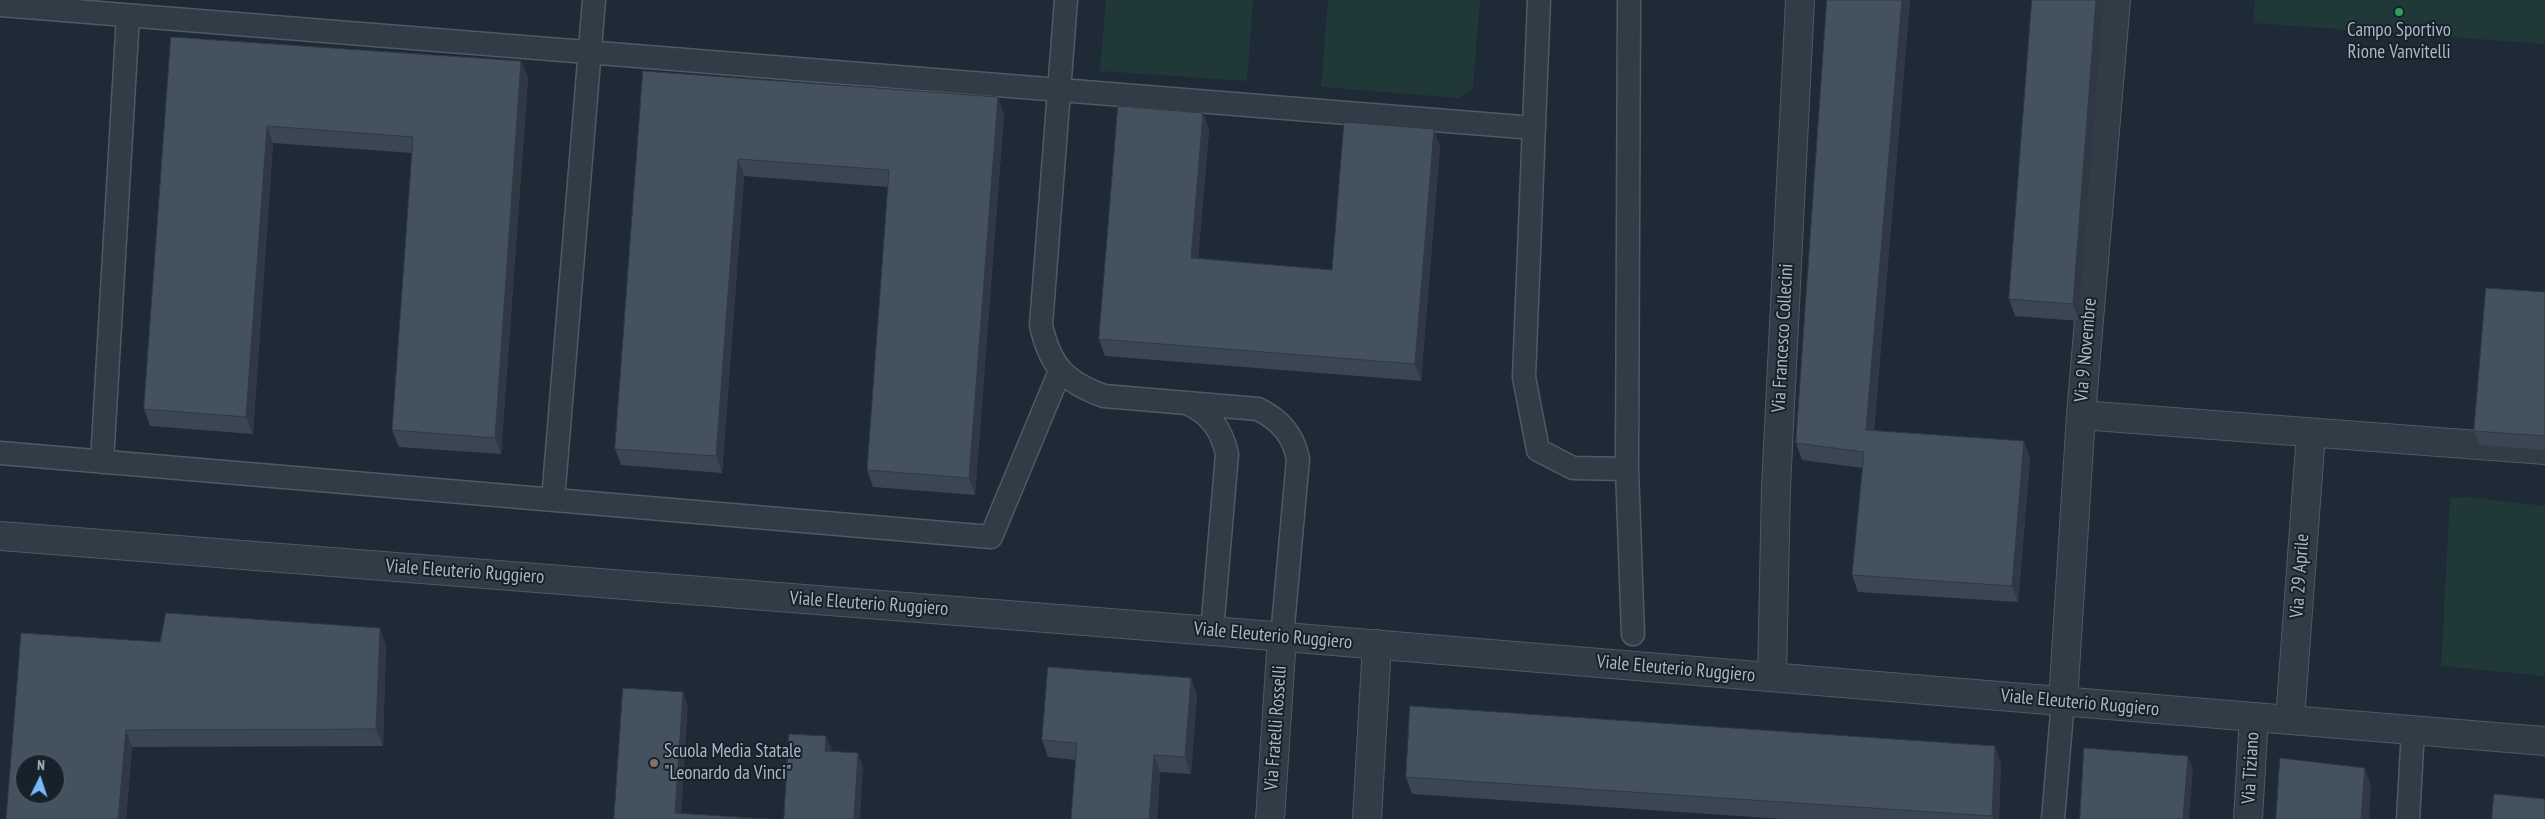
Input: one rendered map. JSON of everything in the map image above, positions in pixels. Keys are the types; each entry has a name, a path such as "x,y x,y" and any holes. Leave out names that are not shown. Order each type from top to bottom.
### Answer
{"street":[{"name":"Via Francesco Collecini","path":"1772,677 1777,477 1800,0"},
{"name":"Via 9 Novembre","path":"2062,701 2080,415 2116,0"},
{"path":"2080,415 2545,450"},
{"name":"Via 29 Aprile","path":"2290,720 2311,433"},
{"name":"Viale Eleuterio Ruggiero","path":"0,536 1377,644 2545,741"},
{"name":"Via Fratelli Rosselli","path":"1270,819 1282,637"},
{"path":"1367,819 1377,644"},
{"name":"Via Tiziano","path":"2248,819 2254,717"}],"lane":[{"path":"553,500 594,0"},
{"path":"1066,0 1042,325 1047,350 1060,371 1080,387 1104,396 1258,409 1274,417 1287,430 1295,446 1298,459 1282,637"},
{"path":"1539,0 1524,377 1538,450 1574,468 1626,470"},
{"path":"1630,0 1626,470 1633,634"},
{"path":"0,6 1534,128"},
{"path":"102,462 128,16"},
{"path":"0,453 991,536 1060,371"},
{"path":"1168,400 1186,403 1202,410 1215,423 1224,439 1226,454 1212,631"},
{"path":"2052,819 2062,701"},
{"path":"2408,819 2413,730"}],"green space":[{"path":"1106,0 1253,0 1247,81 1100,71"},
{"path":"1328,0 1480,0 1473,88 1459,98 1321,87"},
{"name":"Campo Sportivo Rione Vanvitelli","path":"2255,0 2545,0 2545,44 2253,23"},
{"path":"2468,497 2545,506 2545,676 2441,666 2450,498"}],"building":[{"path":"1827,0 1902,0 1866,430 2024,441 2012,586 1852,575 1864,452 1796,443"},
{"path":"2032,0 2096,0 2073,304 2009,299"},
{"path":"171,37 521,61 495,438 392,430 413,137 267,126 246,417 144,409"},
{"path":"643,71 998,97 969,478 867,470 889,170 738,159 716,456 615,449"},
{"path":"1118,106 1203,113 1191,258 1332,270 1344,122 1434,129 1415,364 1099,339"},
{"path":"2486,288 2545,292 2545,436 2474,431"},
{"path":"166,613 380,628 376,729 126,730 118,819 6,819 21,633 160,642"},
{"path":"1048,667 1191,678 1185,757 1154,755 1149,819 1071,819 1077,743 1042,740"},
{"name":"Scuola Media Statale \"Leonardo da Vinci\"","path":"623,688 683,692 675,813 768,819 614,819"},
{"path":"1410,706 1995,746 1992,816 1406,777"},
{"name":"Scuola Media Statale \"Leonardo da Vinci\"","path":"789,734 826,736 825,751 858,753 854,819 784,819"},
{"path":"2084,748 2188,756 2183,819 2080,819"},
{"path":"2280,758 2365,768 2361,819 2276,819"},
{"path":"2494,794 2545,799 2545,819 2492,819"}],"place":[{"name":"Campo Sportivo Rione Vanvitelli","path":"2399,12"},
{"name":"Scuola Media Statale \"Leonardo da Vinci\"","path":"654,763"}]}
